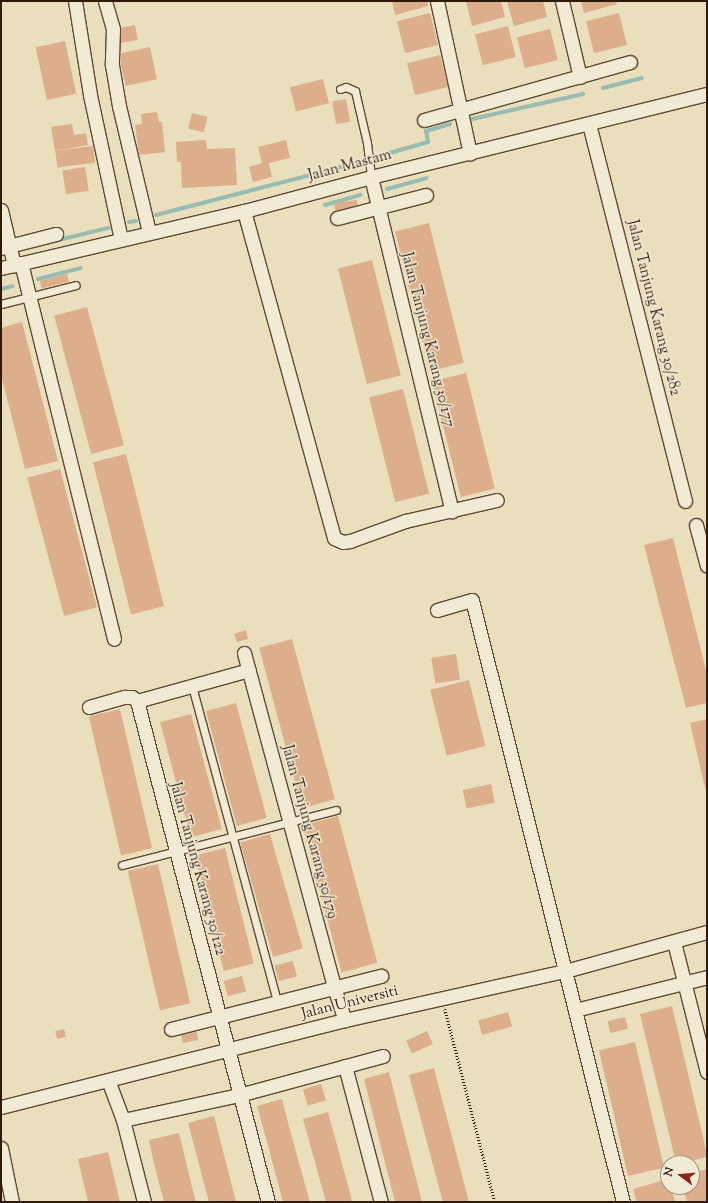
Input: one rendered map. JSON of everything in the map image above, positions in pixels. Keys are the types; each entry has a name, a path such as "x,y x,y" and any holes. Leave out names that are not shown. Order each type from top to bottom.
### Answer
{"street":[{"path":"75,1 90,95 121,239"},
{"path":"105,1 113,29 112,65 119,106 149,232"},
{"path":"436,1 470,153"},
{"path":"562,1 580,77"},
{"path":"424,120 461,111 630,62"},
{"name":"Jalan Mastam","path":"1,268 149,232 244,211 371,177 707,94"},
{"name":"Jalan Tanjung Karang 30/282","path":"589,124 685,501"},
{"name":"Jalan Tanjung Karang 30/177","path":"371,177 452,510"},
{"path":"337,218 426,195"},
{"path":"1,210 5,247 17,264 29,297 114,638"},
{"path":"244,211 334,538 343,542 350,541 405,521 498,500"},
{"path":"5,247 56,234"},
{"path":"696,525 707,566"},
{"path":"437,610 472,600 623,1202"},
{"name":"Jalan Tanjung Karang 30/179","path":"244,652 334,988 345,1020"},
{"path":"89,707 116,698 134,699 192,686 249,670"},
{"name":"Jalan Tanjung Karang 30/122","path":"134,699 176,851 268,1202"},
{"name":"Jalan Universiti","path":"1,1108 345,1020 565,971 707,932"},
{"path":"674,942 707,1072"},
{"path":"171,1029 220,1018 381,976"},
{"path":"575,1010 707,977"},
{"path":"123,1120 239,1094 383,1056"},
{"path":"345,1066 381,1202"},
{"path":"108,1080 123,1120 144,1202"},
{"path":"1,1148 12,1202"}],"lane":[{"path":"340,89 346,87 355,92 367,143 371,177"},
{"path":"1,304 76,285"},
{"path":"192,686 231,836 277,1002"},
{"path":"122,865 336,810"}],"path":[{"path":"442,998 495,1202"}],"building":[{"path":"392,1 427,1 428,6 395,15"},
{"path":"466,1 501,1 505,17 472,26"},
{"path":"507,1 543,1 547,17 514,26"},
{"path":"581,1 616,1 617,4 584,13"},
{"path":"430,13 438,45 405,53 397,21"},
{"path":"619,13 627,45 594,53 586,21"},
{"path":"135,25 138,40 121,43 118,28"},
{"path":"508,26 516,57 483,65 475,34"},
{"path":"550,29 558,60 525,68 517,37"},
{"path":"65,41 76,94 47,100 36,47"},
{"path":"150,47 157,79 126,86 119,54"},
{"path":"440,55 448,87 415,95 407,63"},
{"path":"323,79 329,103 296,111 290,87"},
{"path":"346,99 350,122 336,124 332,101"},
{"path":"157,112 159,122 162,122 165,152 139,155 135,125 142,124 141,114"},
{"path":"192,113 208,117 204,132 188,129"},
{"path":"72,124 74,135 86,133 88,145 55,151 51,127"},
{"path":"206,140 207,149 235,148 237,185 182,188 181,162 177,162 176,142"},
{"path":"286,140 290,158 269,163 272,177 253,182 249,167 262,163 258,147"},
{"path":"93,146 95,163 57,168 55,151"},
{"path":"85,167 89,191 66,194 62,171"},
{"path":"357,200 358,208 335,211 334,203"},
{"path":"429,223 464,363 430,371 395,231"},
{"path":"372,260 401,375 367,384 338,268"},
{"path":"67,274 69,282 42,289 40,281"},
{"path":"87,307 124,445 91,454 54,316"},
{"path":"22,322 58,461 25,469 1,375 1,328"},
{"path":"466,373 495,488 461,497 432,381"},
{"path":"403,389 429,494 395,502 369,397"},
{"path":"126,454 164,606 131,615 93,462"},
{"path":"60,469 97,607 64,616 27,478"},
{"path":"673,538 707,674 707,703 686,708 644,545"},
{"path":"246,630 248,639 237,642 234,634"},
{"path":"292,639 335,799 302,808 259,648"},
{"path":"456,654 460,680 435,684 431,658"},
{"path":"469,680 485,746 447,756 430,690"},
{"path":"236,703 267,818 237,826 206,711"},
{"path":"120,709 152,848 121,856 89,716"},
{"path":"191,714 222,829 191,837 160,722"},
{"path":"707,719 707,792 706,792 690,723"},
{"path":"491,784 495,803 467,809 463,790"},
{"path":"338,816 377,963 342,972 302,826"},
{"path":"270,834 303,948 273,957 240,843"},
{"path":"225,848 254,963 224,971 195,855"},
{"path":"158,864 190,1003 160,1010 128,871"},
{"path":"293,961 297,977 278,981 275,966"},
{"path":"242,976 246,991 228,996 224,981"},
{"path":"672,1006 707,1157 700,1159 700,1155 674,1155 640,1014"},
{"path":"508,1012 512,1026 482,1035 478,1021"},
{"path":"625,1017 628,1029 610,1033 608,1021"},
{"path":"64,1029 66,1037 57,1039 55,1031"},
{"path":"427,1031 433,1044 412,1053 406,1041"},
{"path":"197,1032 198,1040 183,1043 181,1034"},
{"path":"635,1042 661,1155 660,1169 628,1176 599,1050"},
{"path":"434,1068 469,1202 443,1202 409,1075"},
{"path":"389,1072 422,1202 395,1202 364,1079"},
{"path":"321,1084 326,1100 308,1106 303,1090"},
{"path":"282,1099 310,1202 283,1202 257,1106"},
{"path":"328,1112 352,1202 326,1202 303,1119"},
{"path":"214,1116 236,1202 209,1202 188,1123"},
{"path":"179,1133 196,1202 164,1202 154,1164 149,1140"},
{"path":"108,1152 120,1202 88,1202 78,1159"},
{"path":"707,1169 707,1202 687,1202 685,1195 700,1195 700,1171"},
{"path":"660,1181 660,1195 673,1195 675,1202 637,1202 633,1189"}],"waterway":[{"path":"603,88 642,78"},
{"path":"472,119 583,94"},
{"path":"379,156 428,142 426,131 450,124"},
{"path":"156,215 353,164"},
{"path":"387,189 427,178"},
{"path":"325,205 361,195"},
{"path":"129,222 136,221"},
{"path":"54,241 108,228"},
{"path":"38,279 81,268"},
{"path":"1,289 13,286"}]}
